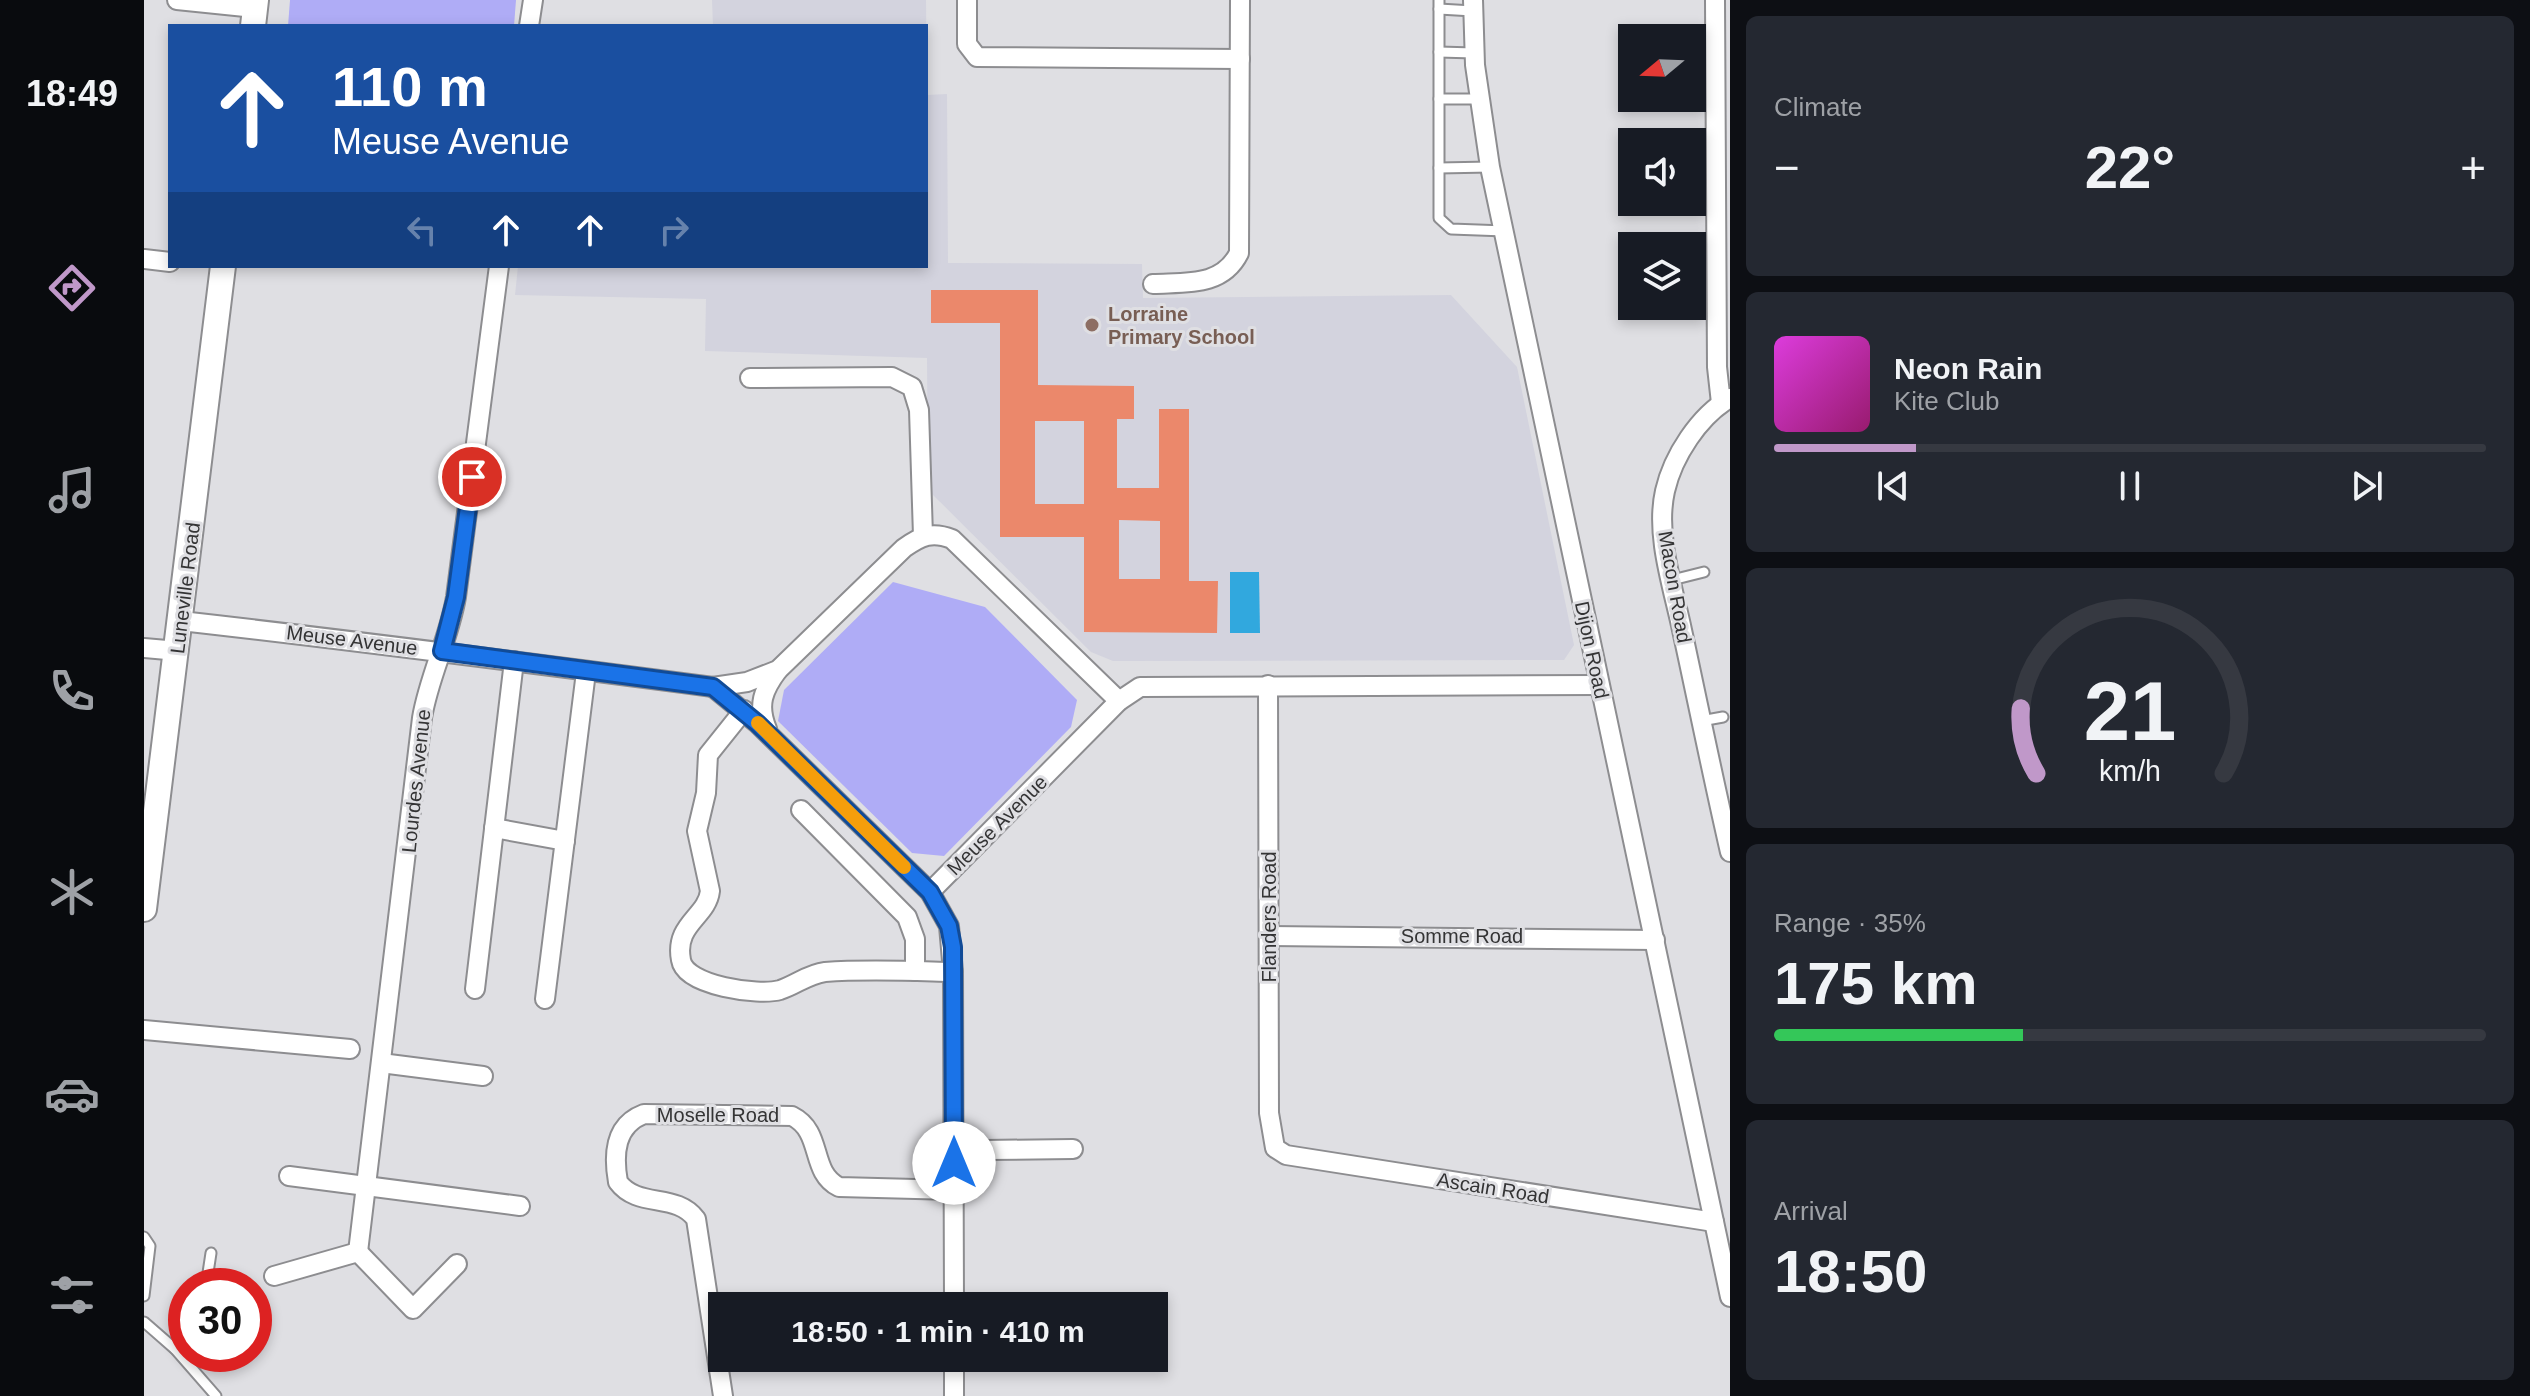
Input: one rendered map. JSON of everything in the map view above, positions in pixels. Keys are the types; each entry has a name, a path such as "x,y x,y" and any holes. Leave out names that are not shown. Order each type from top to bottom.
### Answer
{"street":[{"path":"177,0 255,11"},
{"path":"529,24 533,0"},
{"path":"967,0 967,44 977,57 1240,59"},
{"path":"1153,284 1209,280 1227,271 1239,253 1240,0"},
{"name":"Macon Road","path":"1715,0 1717,367 1726,400 1689,438 1665,491 1662,514 1672,580 1730,852"},
{"name":"Dijon Road","path":"1473,6 1474,53 1490,167 1730,1297"},
{"path":"144,259 168,262"},
{"name":"Luneville Road","path":"144,909 178,651 219,268"},
{"name":"Lourdes Avenue","path":"358,1252 422,718 427,689 442,651 456,597 499,268"},
{"path":"750,378 892,377 912,387 919,410 923,536 933,534 952,539 1119,701"},
{"name":"Meuse Avenue","path":"769,735 761,710 762,696 778,670 904,548 923,536"},
{"name":"Meuse Avenue","path":"181,621 713,687 747,682 778,670"},
{"path":"144,648 178,651"},
{"path":"475,989 514,661"},
{"path":"545,999 586,672"},
{"name":"Flanders Road","path":"1268,685 1269,1113 1275,1148"},
{"name":"Meuse Avenue","path":"713,687 744,710 930,892 1119,701 1140,687 1599,685"},
{"path":"744,710 708,755 706,793 697,831 709,899 682,935 682,966 696,978 710,984 758,991 780,989 822,972 953,972"},
{"path":"801,810 907,917 915,939 915,971"},
{"path":"494,828 565,841"},
{"path":"930,892 949,926 953,972 954,1292"},
{"name":"Somme Road","path":"1269,936 1655,940"},
{"path":"144,1030 350,1049"},
{"path":"381,1063 483,1076"},
{"name":"Moselle Road","path":"723,1396 696,1219 683,1206 639,1198 618,1182 617,1146 621,1133 632,1119 644,1114 792,1116 809,1128 820,1168 839,1187 954,1190"},
{"name":"Ascain Road","path":"1275,1148 1286,1155 1714,1222"},
{"path":"954,1163 985,1150 1073,1149"},
{"path":"289,1176 520,1206"},
{"path":"274,1276 358,1252 413,1309 457,1264"},
{"path":"954,1372 954,1396"}],"lane":[{"path":"1473,6 1439,4 1439,218 1447,228 1505,231"},
{"path":"1439,52 1474,53"},
{"path":"1439,99 1479,99"},
{"path":"1439,168 1490,167"},
{"path":"1672,580 1704,572"},
{"path":"1701,721 1723,717"},
{"path":"144,1237 150,1246 144,1296"},
{"path":"209,1268 211,1253"},
{"path":"144,1322 168,1343"},
{"path":"195,1372 216,1396"}],"shaded area":[{"path":"290,0 516,0 514,24 288,24"},
{"name":"Lorraine Primary School","path":"712,0 926,0 926,24 713,24"},
{"name":"Lorraine Primary School","path":"947,94 948,263 1142,264 1143,298 1451,295 1517,367 1574,645 1564,660 1113,661 1091,652 928,490 927,358 705,351 706,299 515,295 518,268 928,268 928,95"},
{"path":"893,582 985,607 1077,700 1071,727 944,856 912,853 778,721 784,690"}],"water":[{"path":"1230,572 1259,572 1260,633 1230,633"}],"building":[{"path":"931,290 1038,290 1038,385 1134,386 1134,419 1117,419 1117,488 1159,488 1159,409 1189,409 1189,581 1218,581 1217,633 1084,632 1084,537 1000,537 1000,323 931,323","holes":["1035,421 1084,421 1084,504 1035,504","1119,520 1160,521 1160,579 1119,579"]}],"slow traffic":[{"path":"758,723 904,867"}],"place":[{"name":"Lorraine Primary School","path":"1092,325"}],"route":[{"path":"472,477 451,627 442,651 713,687 757,723 930,892 949,926 953,947 954,1163"}]}
